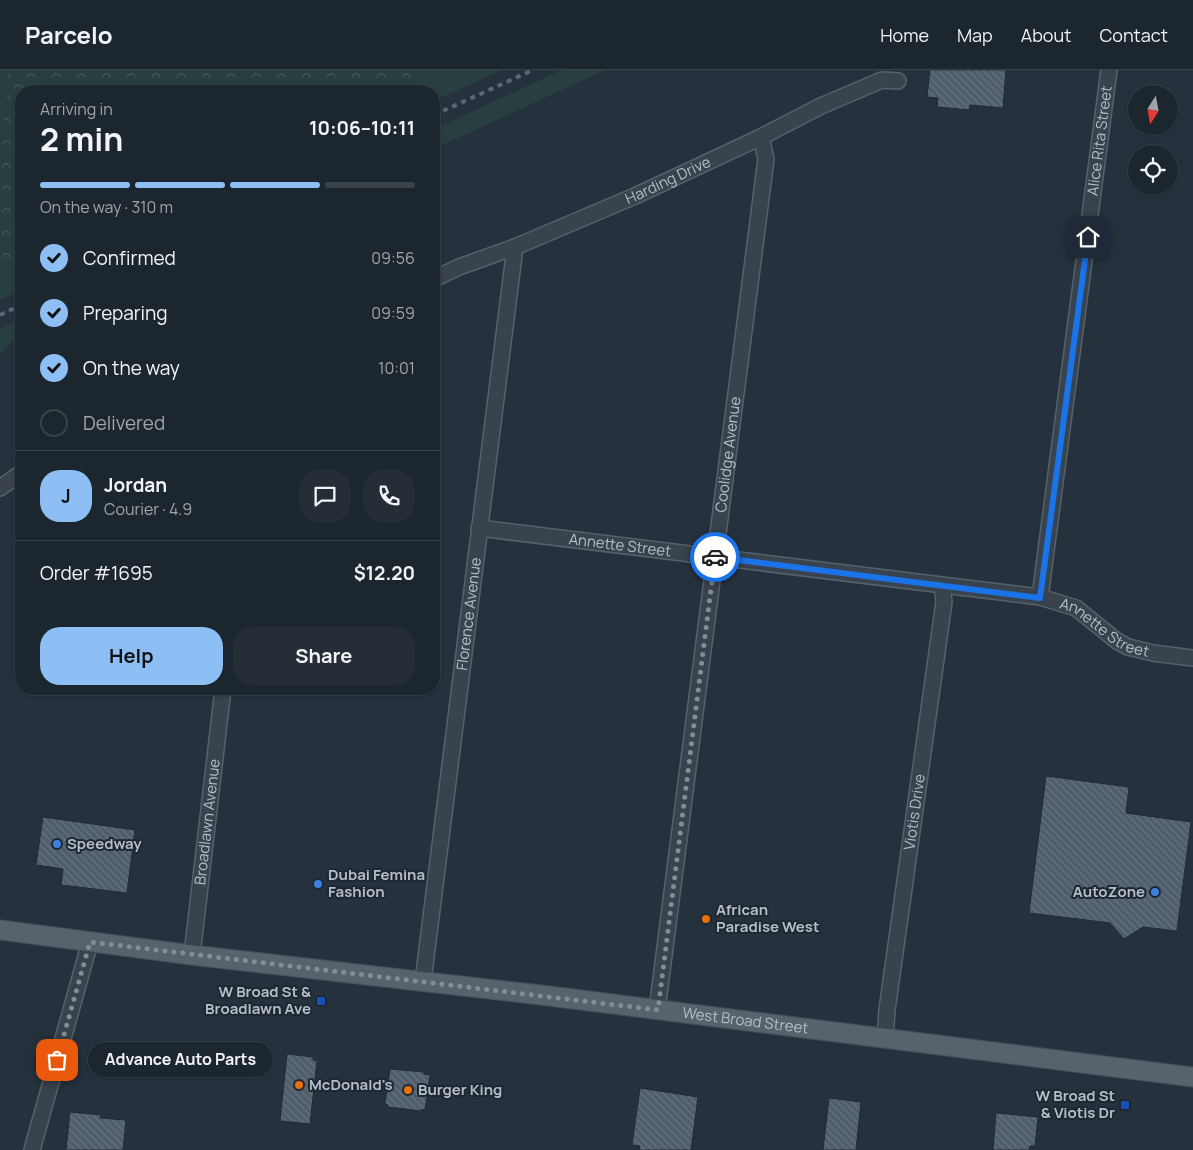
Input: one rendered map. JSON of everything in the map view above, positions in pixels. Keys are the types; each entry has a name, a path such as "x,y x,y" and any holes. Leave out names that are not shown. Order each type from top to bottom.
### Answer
{"main road":[{"name":"West Broad Street","path":"0,930 1193,1077"}],"street":[{"name":"Alice Rita Street","path":"1040,598 1109,70"},
{"name":"Harding Drive","path":"440,276 459,267 515,247 634,196 761,137 820,106 882,80 898,81"},
{"name":"Coolidge Avenue","path":"658,1010 766,159 761,137"},
{"name":"Florence Avenue","path":"423,981 515,247"},
{"path":"0,488 15,477"},
{"name":"Annette Street","path":"479,528 1059,601 1076,608 1117,641 1128,647 1153,653 1193,658"},
{"name":"Viotis Drive","path":"885,1039 887,1010 944,602 942,586"},
{"name":"Broadlawn Avenue","path":"192,954 222,695"},
{"path":"32,1150 90,942"}],"green space":[{"path":"0,70 502,70 440,98 440,85 15,85 15,293 0,300"},
{"path":"8,70 435,70 402,85 15,85 15,263 0,270 0,167"},
{"path":"562,70 605,70 440,146 440,126"},
{"path":"15,322 15,341 10,343 0,355 0,329"}],"building":[{"path":"930,70 1006,70 1003,108 970,105 969,110 937,107 938,98 927,97"},
{"path":"1046,776 1129,787 1126,813 1191,822 1177,931 1143,927 1124,939 1110,923 1029,913"},
{"path":"43,817 135,830 127,893 61,885 63,869 36,865"},
{"name":"McDonald's","path":"287,1054 313,1057 313,1060 317,1061 310,1124 280,1121"},
{"name":"Burger King","path":"390,1069 424,1072 424,1074 430,1075 425,1110 388,1107 385,1104"},
{"path":"640,1088 698,1097 691,1150 639,1150 640,1146 632,1145"},
{"path":"829,1098 861,1102 856,1150 823,1150"},
{"path":"70,1112 101,1115 100,1118 126,1120 123,1150 66,1150"},
{"path":"996,1113 1038,1117 1035,1146 1030,1146 1029,1150 993,1150"}],"railway":[{"path":"440,112 533,70"},
{"path":"0,315 15,308"}],"way so far":[{"path":"57,1060 90,942 658,1010 715,557"}],"place":[{"name":"Speedway","path":"57,844"},
{"name":"Dubai Femina Fashion","path":"318,884"},
{"name":"AutoZone","path":"1155,892"},
{"name":"African Paradise West","path":"706,919"},
{"name":"W Broad St & Broadlawn Ave","path":"321,1001"},
{"name":"Advance Auto Parts","path":"57,1060"},
{"name":"McDonald's","path":"299,1085"},
{"name":"Burger King","path":"408,1090"},
{"name":"W Broad St & Viotis Dr","path":"1125,1105"}],"route":[{"path":"715,557 1040,598 1088,237"}]}
